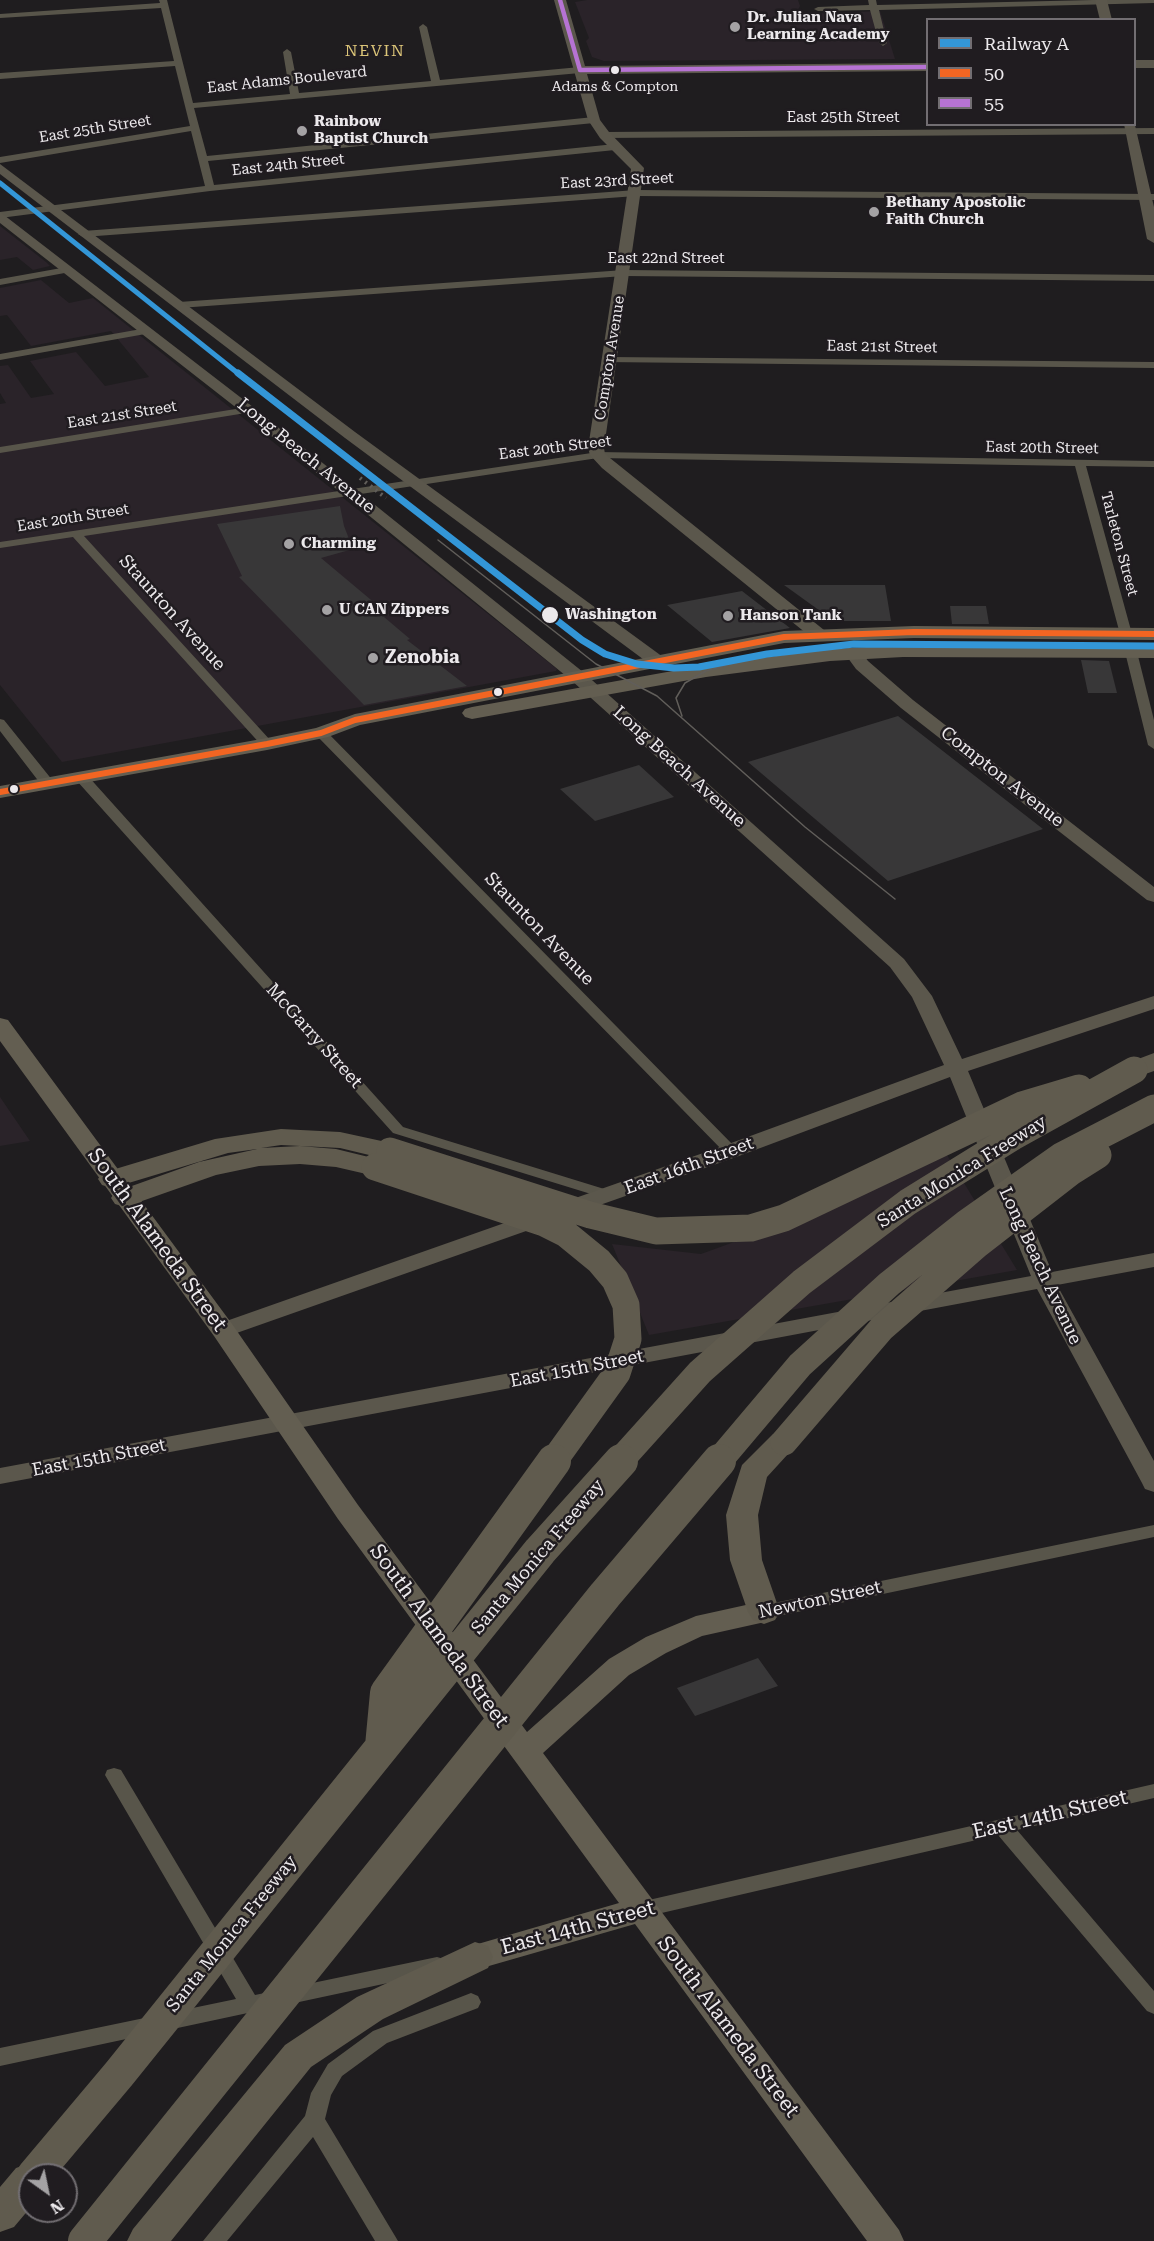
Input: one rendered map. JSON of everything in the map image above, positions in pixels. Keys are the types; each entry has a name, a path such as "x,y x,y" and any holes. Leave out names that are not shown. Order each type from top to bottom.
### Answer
{"highway":[{"path":"119,1189 259,1157 300,1155 382,1159 656,1231 714,1231 751,1228 784,1218 865,1182 1022,1105 1144,1066"},
{"name":"Santa Monica Freeway","path":"44,2163 119,2074 540,1551 700,1372 802,1282 908,1202 1013,1137 1144,1066"},
{"path":"85,2241 605,1595 800,1365 889,1284 966,1223 1061,1156 1154,1107"},
{"path":"764,1612 746,1560 742,1515 753,1473 784,1442 882,1328 968,1252 1071,1172 1154,1121"},
{"path":"382,1159 544,1222 566,1234 599,1261 615,1280 627,1305 628,1339 617,1373 387,1693 382,1746"},
{"path":"147,2241 298,2056 369,2008 475,1957"},
{"path":"0,2215 18,2194"}],"main road":[{"path":"0,792 321,733 355,720 578,676 651,656 818,634 1129,643 1154,652"},
{"path":"321,733 366,732 706,671 854,654 1129,643 1154,634"},
{"path":"629,686 658,673 662,667 651,656"},
{"name":"South Alameda Street","path":"0,1025 223,1330 348,1512 640,1910 887,2241"},
{"name":"Newton Street","path":"525,1752 619,1667 656,1645 696,1628 764,1612"},
{"name":"East 14th Street","path":"475,1957 640,1910"}],"street":[{"name":"Compton Avenue","path":"560,0 594,120 604,135 638,168 596,448 598,455"},
{"path":"1101,1 1105,18"},
{"path":"818,9 872,3 1154,1"},
{"path":"0,16 164,2 210,188"},
{"path":"872,3 883,43"},
{"path":"423,27 436,82"},
{"path":"286,52 295,95"},
{"path":"0,76 178,63"},
{"path":"1136,64 1154,64"},
{"name":"East Adams Boulevard","path":"190,106 580,70 926,67"},
{"path":"203,159 594,120"},
{"name":"East 25th Street","path":"0,160 195,128"},
{"path":"1131,128 1149,197 1154,239"},
{"name":"East 25th Street","path":"604,135 1131,128 1154,130"},
{"name":"East 24th Street","path":"0,215 48,207 210,188 615,147"},
{"path":"0,168 83,234 514,558 651,656"},
{"name":"East 23rd Street","path":"83,234 636,193 1149,197"},
{"name":"Long Beach Avenue","path":"0,215 67,270 351,491 578,676 897,963 922,996 956,1068 1043,1281 1071,1338 1154,1483"},
{"path":"0,282 67,270"},
{"name":"East 22nd Street","path":"179,305 624,273 1154,278"},
{"path":"0,357 147,331"},
{"name":"East 21st Street","path":"609,360 1154,365"},
{"name":"East 21st Street","path":"0,450 248,410"},
{"path":"598,455 607,465 818,634"},
{"name":"East 20th Street","path":"0,544 598,455 1154,464"},
{"name":"Tarleton Street","path":"1080,463 1154,745"},
{"name":"Staunton Avenue","path":"75,533 267,744"},
{"name":"Compton Avenue","path":"854,654 862,665 908,704 1154,896"},
{"path":"0,723 48,784"},
{"name":"Staunton Avenue","path":"321,733 731,1151"},
{"name":"McGarry Street","path":"82,778 398,1130 609,1195"},
{"name":"East 16th Street","path":"223,1330 493,1233 609,1195 956,1068 1152,1001"},
{"name":"East 15th Street","path":"0,1476 1154,1260"},
{"name":"Newton Street","path":"764,1612 1154,1531"},
{"path":"114,1775 249,2003"},
{"name":"East 14th Street","path":"640,1910 1154,1791"},
{"path":"1002,1826 1154,2006"},
{"name":"East 14th Street","path":"0,2057 475,1957"},
{"path":"214,2241 314,2120 321,2093 332,2073 380,2037 471,2002"},
{"path":"314,2120 387,2241"}],"shaded area":[{"name":"Dr. Julian Nava Learning Academy","path":"587,0 798,0 800,6 798,10 806,14 880,11 895,59 604,61 592,57 586,41 589,38 575,2"},
{"path":"0,226 50,266 33,270 17,257 0,260"},
{"path":"41,280 69,303 93,298 557,669 556,671 62,762 0,685 0,404 6,403 0,393 0,366 8,365 31,398 54,394 30,361 76,352 105,386 149,377 111,331 31,346 7,315 0,316 0,288"},
{"path":"0,1097 30,1141 0,1146"},
{"path":"947,1155 1017,1270 649,1335 612,1244 701,1254 803,1217"}],"building":[{"path":"340,506 344,526 353,549 321,558 389,615 384,617 410,639 407,640 467,686 364,705 239,577 242,576 217,524"},
{"path":"784,585 885,585 891,621 834,621"},
{"name":"Hanson Tank","path":"742,591 790,628 712,642 667,605"},
{"path":"950,606 986,606 989,624 952,624"},
{"path":"1081,660 1109,661 1117,693 1088,693"},
{"path":"898,716 1043,829 888,881 748,762"},
{"path":"639,765 674,797 595,821 560,789"},
{"path":"758,1658 778,1686 695,1716 677,1688"}],"tram line":[{"path":"438,540 596,664 657,696 805,827 895,899"},
{"path":"682,716 676,698 685,683 706,671 767,654"}],"railway":[{"path":"360,478 386,498"}],"rail line":[{"name":"A","path":"0,183 111,274 582,640 605,654 637,664 674,668 699,667 767,654 854,644 1154,646"}],"transit line":[{"name":"55","path":"560,0 580,70"},
{"name":"55","path":"580,70 926,67"},
{"name":"50","path":"0,792 267,744 321,733 355,720 784,637 914,632 1154,634"}],"place":[{"name":"Dr. Julian Nava Learning Academy","path":"735,27"},
{"name":"Adams & Compton","path":"615,70"},
{"name":"Rainbow Baptist Church","path":"302,131"},
{"name":"Bethany Apostolic Faith Church","path":"874,212"},
{"name":"Charming","path":"289,544"},
{"name":"U CAN Zippers","path":"327,610"},
{"name":"Washington","path":"550,615"},
{"name":"Hanson Tank","path":"728,616"},
{"name":"Zenobia","path":"373,658"}],"district":[{"name":"NEVIN","path":"375,51"}]}
